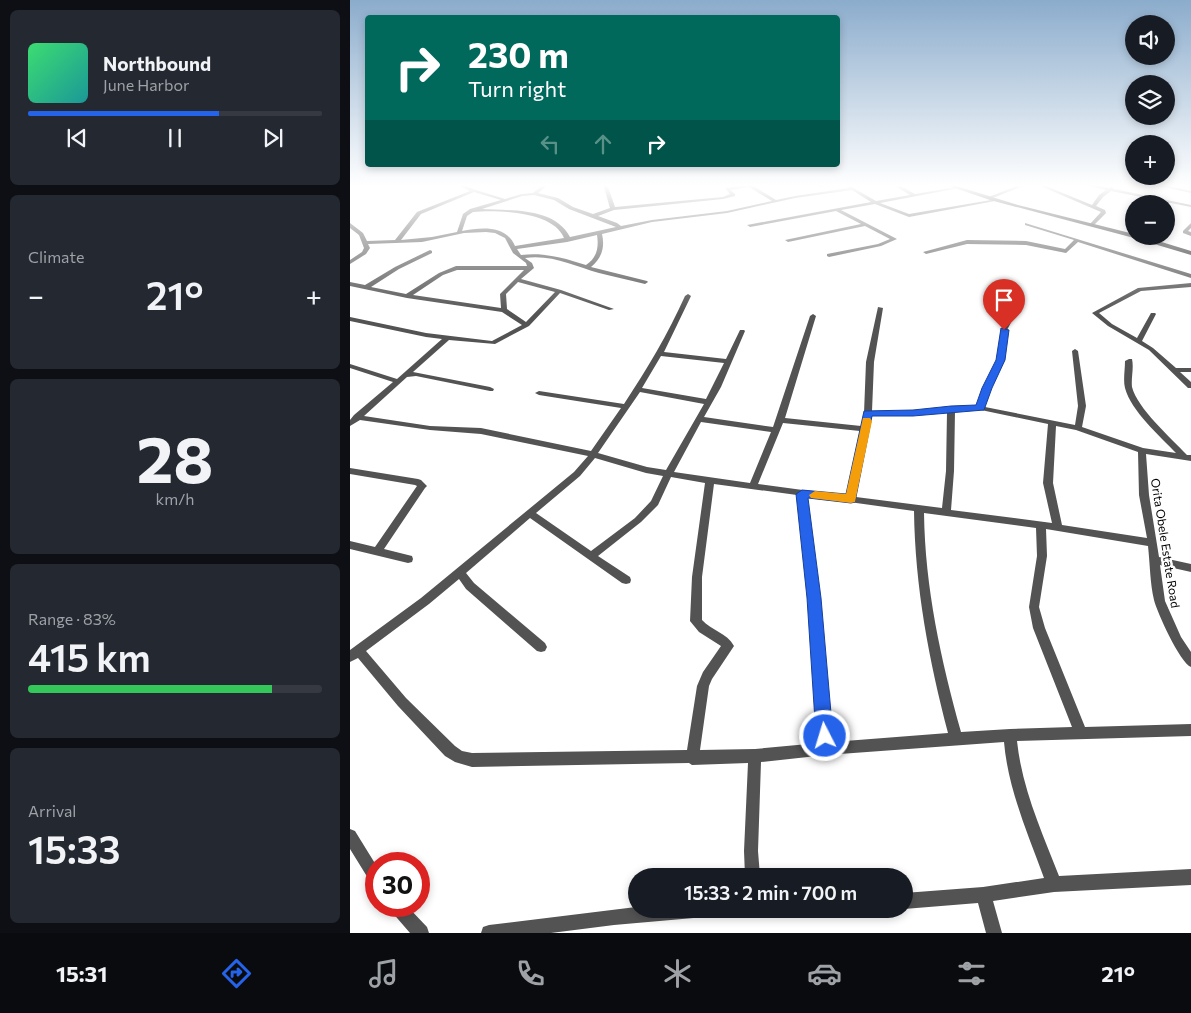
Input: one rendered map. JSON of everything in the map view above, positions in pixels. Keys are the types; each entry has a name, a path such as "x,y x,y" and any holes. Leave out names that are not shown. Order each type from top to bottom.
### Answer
{"street":[{"path":"350,262 366,250 359,230 353,228"},
{"path":"397,241 408,228"},
{"path":"458,234 460,228"},
{"path":"560,228 567,236 567,240"},
{"path":"514,248 567,240 620,228"},
{"path":"788,240 850,228"},
{"path":"829,255 879,245 894,239 869,228"},
{"path":"1037,228 1191,276"},
{"path":"1105,228 1125,233"},
{"path":"1188,228 1184,232 1191,234"},
{"path":"364,243 428,239 488,230 499,232 508,237 520,257 530,264 531,268"},
{"path":"586,267 600,254 601,243 599,233"},
{"path":"926,252 967,242 1026,244 1066,251 1077,240"},
{"path":"1167,245 1191,253"},
{"path":"366,288 397,268 430,252"},
{"path":"520,257 535,254 551,256 645,282"},
{"path":"407,296 441,274 456,268 531,268"},
{"path":"504,310 503,294 531,268"},
{"path":"517,280 560,291 611,309"},
{"path":"350,284 407,296 504,310 527,325"},
{"path":"1191,287 1140,289 1095,311 1096,314 1110,325 1139,340 1191,386"},
{"path":"350,320 447,338 493,343 527,325 560,291"},
{"path":"688,296 660,354 638,389 577,474 398,622 354,654 450,751 460,757 472,760 692,758 755,756 956,739 1191,730"},
{"path":"851,499 868,413 870,362 880,308"},
{"path":"980,408 987,388 1001,360 1004,330 1014,311"},
{"path":"1139,340 1153,314"},
{"path":"753,486 777,430 813,316"},
{"path":"591,556 648,511 655,503 674,462 729,361 742,331"},
{"path":"350,424 400,378 413,372 447,338"},
{"path":"1075,351 1082,406 1078,428"},
{"path":"660,354 729,361"},
{"path":"1129,361 1129,387 1132,395 1147,415 1188,458"},
{"path":"350,366 400,378"},
{"path":"1174,370 1191,370"},
{"path":"413,372 490,389"},
{"path":"638,389 708,402"},
{"path":"539,393 625,406"},
{"path":"868,413 913,413 980,408 1078,428 1142,451 1188,458"},
{"path":"946,512 950,471 951,409"},
{"path":"358,417 430,428 481,432 592,454 670,474 802,494 1058,527 1152,543"},
{"path":"698,419 777,430"},
{"path":"780,420 865,429"},
{"path":"1052,423 1048,484 1058,527"},
{"name":"Orita Obele Estate Road","path":"1142,451 1144,495 1160,602 1177,640 1191,662"},
{"path":"350,471 418,482 422,486 377,552"},
{"path":"692,758 703,686 707,676 728,646 724,641 698,626 696,621 698,577 710,480"},
{"path":"802,494 814,598 826,749"},
{"path":"919,508 919,554 937,670 956,739"},
{"path":"529,513 626,580"},
{"path":"1041,525 1042,556 1034,607 1039,628 1081,733"},
{"path":"350,546 408,559"},
{"path":"1155,560 1191,568"},
{"path":"459,572 470,586 541,648"},
{"path":"1010,736 1011,758 1018,786 1054,884"},
{"path":"752,868 751,851 755,756"},
{"path":"351,839 365,861"},
{"path":"913,901 983,895 1054,884 1191,877"},
{"path":"983,895 994,933"},
{"path":"491,933 628,916"},
{"path":"406,917 421,933"}],"slow traffic":[{"path":"815,495 851,499 866,421"}],"route":[{"path":"825,736 821,668 802,494 851,499 868,413 903,414 980,408 987,388 1001,360 1004,330"}]}
